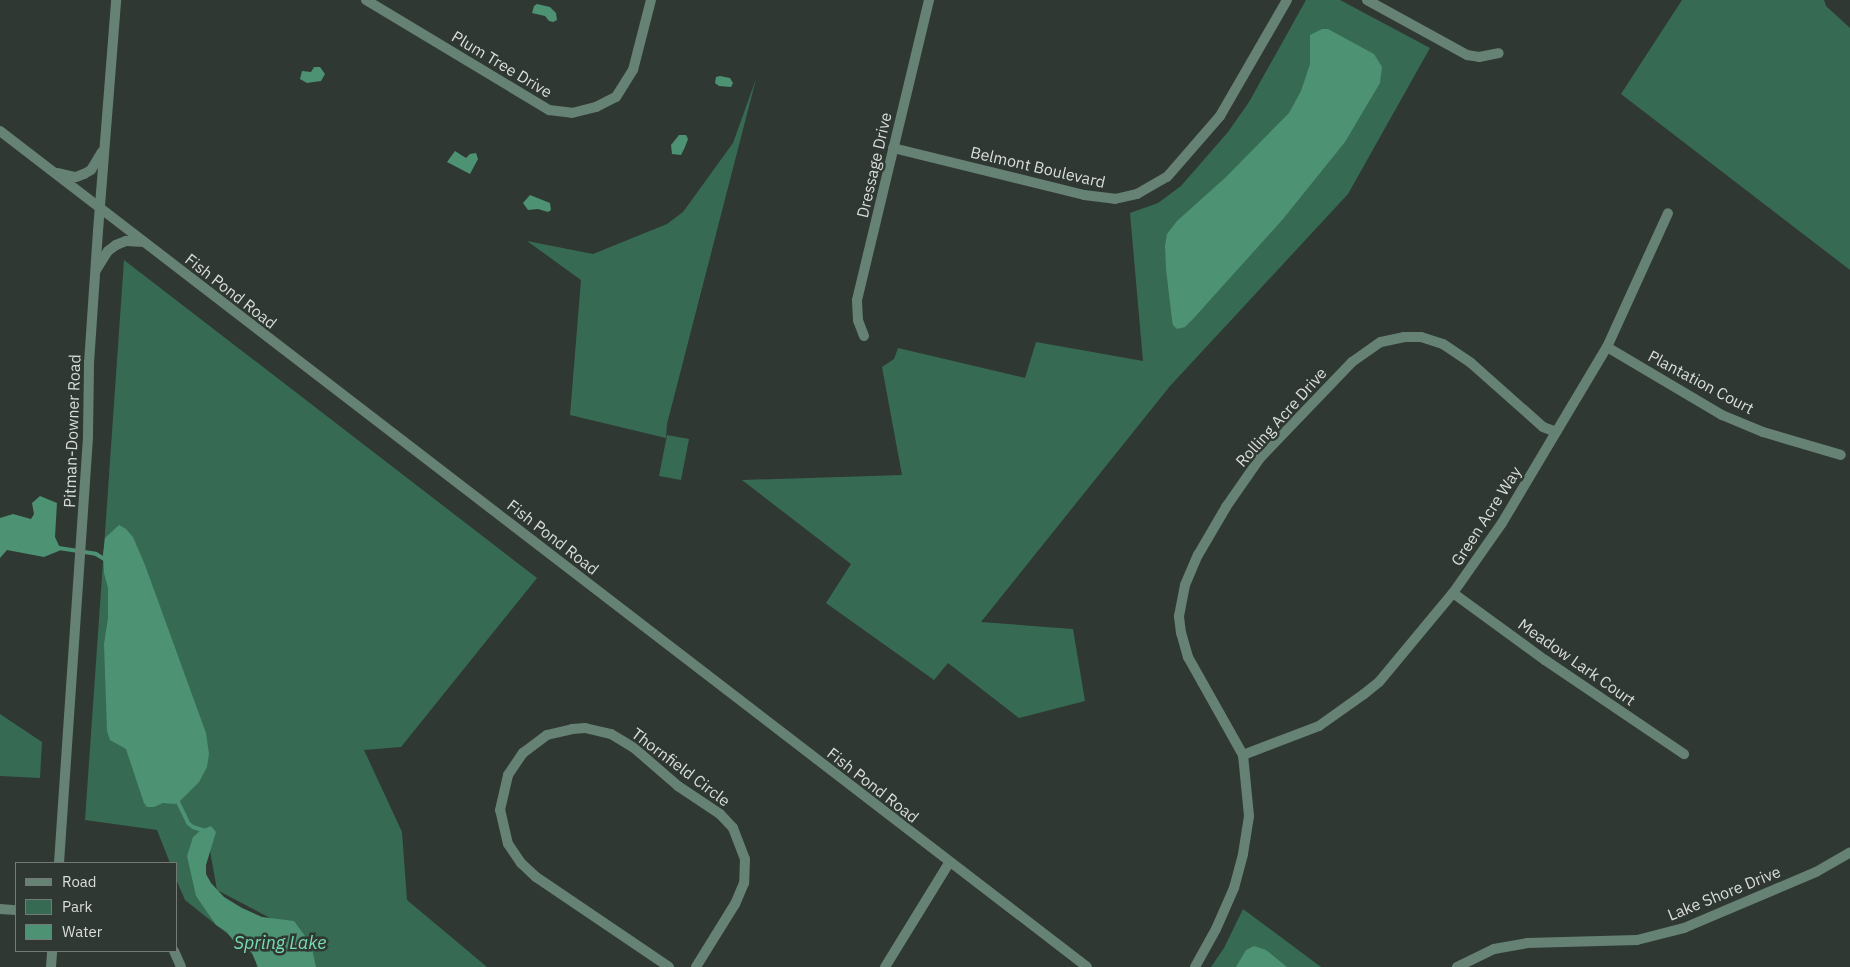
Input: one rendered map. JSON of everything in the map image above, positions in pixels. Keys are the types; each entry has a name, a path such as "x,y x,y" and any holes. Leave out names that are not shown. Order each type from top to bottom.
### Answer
{"street":[{"name":"Pitman-Downer Road","path":"59,862 81,544 99,207 116,0"},
{"name":"Plum Tree Drive","path":"366,0 549,110 572,113 596,108 616,97 633,70 651,0"},
{"name":"Dressage Drive","path":"864,336 858,320 857,300 929,0"},
{"name":"Belmont Boulevard","path":"893,148 1084,195 1115,199 1137,194 1167,177 1220,116 1288,0"},
{"path":"1367,0 1467,55 1479,57 1499,53"},
{"name":"Fish Pond Road","path":"0,131 949,863 1087,967"},
{"path":"50,170 76,177 84,174 91,170 104,148"},
{"name":"Green Acre Way","path":"1243,756 1319,726 1364,694 1379,682 1453,593 1502,523 1607,347 1668,213"},
{"path":"95,271 108,251 116,245 126,241 145,242"},
{"name":"Rolling Acre Drive","path":"1195,967 1224,912 1234,888 1244,854 1249,816 1243,756 1188,657 1179,616 1185,585 1203,547 1260,458 1352,362 1381,342 1404,337 1421,337 1443,344 1471,363 1544,427 1556,432"},
{"name":"Plantation Court","path":"1607,347 1722,415 1763,432 1841,455"},
{"name":"Meadow Lark Court","path":"1453,593 1545,660 1684,754"},
{"name":"Thornfield Circle","path":"669,967 536,877 521,863 508,844 500,810 508,776 523,753 547,735 585,728 611,734 633,747 678,786 720,814 733,828 745,858 744,884 731,910 696,967"},
{"name":"Lake Shore Drive","path":"1457,967 1494,949 1527,943 1637,940 1684,928 1816,872 1850,852"},
{"path":"885,967 949,863"},
{"path":"0,909 15,910"},
{"path":"51,967 52,952"},
{"path":"174,952 181,967"}],"green space":[{"path":"1306,0 1340,0 1430,48 1348,194 1170,386 981,622 1073,629 1085,701 1019,718 948,663 934,680 826,603 851,564 742,480 902,475 882,367 894,359 898,348 1025,378 1036,342 1143,361 1130,213 1158,203 1181,186 1228,132 1249,102"},
{"path":"1682,0 1824,0 1826,6 1850,28 1850,270 1621,94"},
{"path":"756,79 667,424 666,438 570,415 581,280 527,241 593,254 667,224 683,212 733,143"},
{"path":"124,260 537,578 401,747 364,750 402,832 407,900 487,967 314,967 308,938 217,890 206,828 187,856 278,967 257,967 255,956 185,900 178,884 178,862 170,862 157,830 85,820"},
{"path":"667,435 689,439 681,480 659,476"},
{"path":"0,714 42,742 40,778 0,776"},
{"path":"1243,909 1321,967 1211,967 1224,948"}],"water":[{"path":"537,4 550,7 556,13 557,20 549,21 545,16 532,13 534,6"},
{"path":"1322,29 1328,29 1374,54 1382,67 1380,83 1345,142 1283,219 1193,319 1185,327 1177,329 1173,325 1172,320 1166,269 1165,246 1167,234 1177,221 1226,177 1289,113 1301,91 1310,64 1310,35"},
{"path":"314,67 320,67 325,74 321,81 307,83 300,79 302,71 311,72"},
{"path":"716,77 730,78 733,83 731,87 719,86 715,83"},
{"path":"679,135 686,135 688,139 681,155 672,154 671,145"},
{"path":"455,151 466,158 470,154 476,153 478,159 470,174 447,162"},
{"path":"530,195 550,203 551,210 548,212 538,209 528,210 523,203"},
{"path":"40,496 57,503 55,537 61,550 44,557 7,550 0,558 0,518 13,514 31,519 34,514 32,503"},
{"path":"119,525 126,529 133,537 145,565 206,733 209,754 207,767 199,782 175,804 163,803 154,807 147,807 126,749 110,740 107,731 104,644 108,618 108,588 104,573 103,554 105,538"},
{"name":"Spring Lake","path":"211,826 216,832 206,865 206,874 211,883 224,897 242,908 262,917 294,921 311,944 316,967 258,967 251,951 238,947 227,932 216,925 196,896 187,856 193,837 201,830"},
{"path":"1254,946 1266,950 1287,967 1236,967 1246,950"}],"waterway":[{"path":"59,548 96,554 106,560"},
{"path":"176,798 188,823 205,831"}]}
